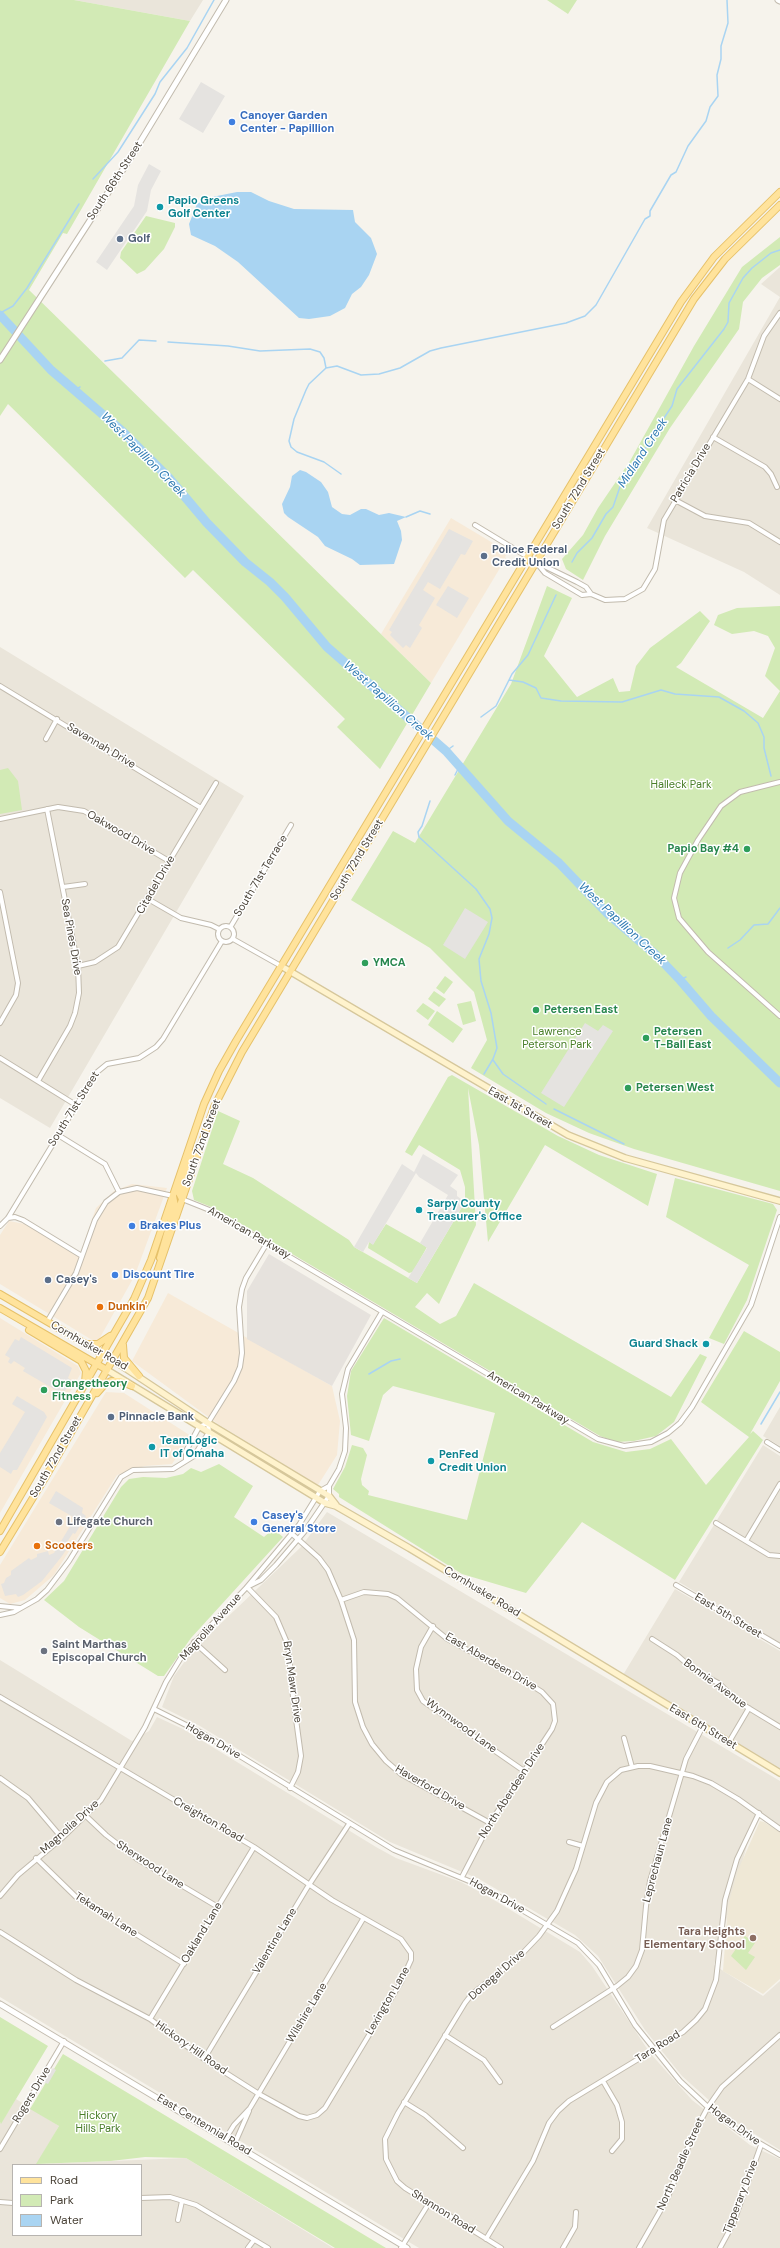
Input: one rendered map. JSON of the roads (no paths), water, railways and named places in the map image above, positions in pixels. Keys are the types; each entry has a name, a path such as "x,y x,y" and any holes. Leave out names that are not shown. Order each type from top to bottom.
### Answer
{"main road":[{"name":"South 72nd Street","path":"0,1531 134,1300 173,1196 193,1135 219,1071 690,288 714,257 780,192"},
{"name":"South 72nd Street","path":"0,1552 124,1342 148,1298 220,1093 289,971 702,288 725,259 780,205"},
{"name":"East 1st Street","path":"281,966 568,1135 632,1160 780,1201"},
{"path":"182,1199 179,1193 191,1152 193,1135"},
{"path":"159,1270 163,1243 175,1206 173,1196"},
{"name":"Cornhusker Road","path":"0,1294 102,1353 208,1422 320,1490 329,1496 336,1506"},
{"name":"Cornhusker Road","path":"0,1308 107,1370 324,1503 336,1506 626,1681"},
{"path":"0,1313 81,1361 86,1371 83,1386"},
{"path":"82,1341 98,1344 117,1329"},
{"path":"124,1342 124,1358 139,1376"},
{"path":"89,1402 104,1385 111,1381 120,1381 132,1386"},
{"name":"East 6th Street","path":"626,1681 780,1773"}],"street":[{"name":"South 66th Street","path":"0,360 27,315 131,157 226,0"},
{"name":"Patricia Drive","path":"536,562 586,587 591,594 604,600 625,599 643,589 655,569 664,520 748,379 764,336 780,313"},
{"path":"748,379 780,399"},
{"path":"713,437 764,468 771,474 777,487"},
{"path":"675,500 705,516 749,523 780,542"},
{"path":"475,525 536,562"},
{"name":"Patricia Drive","path":"536,562 545,573 574,591 582,595 591,594"},
{"name":"Savannah Drive","path":"0,686 201,808"},
{"path":"46,739 57,720"},
{"path":"780,782 740,792 721,806 698,840 680,873 674,898 675,907 686,928 706,950 780,1016"},
{"name":"Citadel Drive","path":"78,966 95,962 118,947 216,783"},
{"name":"Oakwood Drive","path":"0,819 58,807 84,811 169,861"},
{"name":"Sea Pines Drive","path":"38,1081 61,1042 75,1013 79,993 78,966 46,809"},
{"name":"South 71st Terrace","path":"231,926 291,825"},
{"path":"63,888 85,884"},
{"path":"0,892 18,983 16,995 0,1023"},
{"path":"148,899 181,918 212,925 219,930"},
{"path":"224,925 231,926 234,931 233,938 229,942 222,941 218,935 219,930 224,925"},
{"path":"233,938 281,966"},
{"name":"South 71st Street","path":"0,1226 8,1218 76,1105 101,1068 114,1061 139,1058 151,1051 160,1043 222,941"},
{"path":"0,1058 76,1105"},
{"path":"58,1135 105,1164 119,1192"},
{"path":"47,1322 76,1273 99,1211 106,1202 119,1192 138,1188 173,1196"},
{"name":"American Parkway","path":"182,1199 212,1211 598,1439 624,1446 651,1442 668,1433 680,1423 731,1341 751,1305 780,1217"},
{"path":"8,1218 15,1217 23,1220 82,1256"},
{"path":"186,1460 186,1451 199,1427 208,1422 234,1381 240,1367 242,1353 239,1307 242,1289 246,1278 267,1243"},
{"path":"329,1496 329,1486 339,1469 345,1451 346,1428 342,1394 348,1369 382,1312"},
{"path":"0,1615 14,1612 37,1598 56,1580 121,1477 133,1470 173,1469 194,1456 208,1432 208,1422"},
{"path":"768,1442 780,1450"},
{"path":"746,1541 780,1484"},
{"path":"320,1490 329,1486"},
{"name":"Magnolia Avenue","path":"154,1709 166,1682 194,1642 247,1587 291,1533 320,1490"},
{"name":"Magnolia Avenue","path":"247,1587 261,1580 298,1539 329,1496"},
{"path":"716,1523 769,1555 780,1556"},
{"name":"Haverford Drive","path":"291,1533 313,1551 323,1564 341,1600 354,1640 355,1702 363,1727 372,1744 386,1761 401,1774 490,1823"},
{"name":"East 5th Street","path":"676,1585 780,1646"},
{"name":"Bryn Mawr Drive","path":"247,1587 276,1618 288,1645 301,1756 298,1772 290,1788"},
{"name":"East Aberdeen Drive","path":"341,1600 364,1592 388,1594 408,1605 459,1646 542,1692 553,1704"},
{"path":"0,1606 20,1608"},
{"name":"Wynnwood Lane","path":"433,1626 421,1647 416,1668 417,1690 423,1701 524,1771"},
{"name":"Bonnie Avenue","path":"652,1639 677,1654 694,1670 720,1684 736,1701 780,1727"},
{"path":"194,1642 225,1670"},
{"name":"Creighton Road","path":"0,1697 254,1847 309,1885 363,1919 401,1939 410,1950"},
{"name":"North Aberdeen Drive","path":"462,1876 490,1823 552,1729 556,1721 553,1704"},
{"path":"729,1742 749,1708"},
{"name":"Hogan Drive","path":"154,1709 202,1733 349,1824 394,1850 462,1876 578,1943 588,1952 614,1989 635,2025 680,2081 708,2107 761,2145 780,2156"},
{"name":"Magnolia Drive","path":"0,1896 36,1858 62,1838 101,1800 154,1709"},
{"name":"Leprechaun Lane","path":"553,2027 614,1989 632,1974 641,1954 650,1881 689,1752 703,1726"},
{"path":"624,1738 632,1766 650,1766 682,1773 711,1783 759,1813 780,1829"},
{"name":"Donegal Drive","path":"405,2188 390,2171 384,2150 390,2126 445,2035 472,1994 519,1957 547,1925 566,1894 602,1790 613,1776 632,1766"},
{"path":"0,1778 28,1798 62,1838"},
{"name":"Tara Road","path":"486,2239 533,2161 549,2123 558,2111 569,2101 603,2082 687,2030 696,2020 708,2001 716,1980 724,1900 737,1859 759,1813"},
{"name":"Sherwood Lane","path":"86,1816 106,1835 137,1859 218,1907"},
{"name":"Valentine Lane","path":"204,2059 309,1885 349,1824"},
{"path":"569,1842 583,1846"},
{"name":"Oakland Lane","path":"150,2020 254,1847"},
{"name":"Tekamah Lane","path":"36,1858 76,1897 184,1964"},
{"name":"Wilshire Lane","path":"235,2143 250,2108 363,1919"},
{"name":"Hickory Hill Road","path":"0,1932 76,1980 150,2020 204,2059 259,2094 299,2116 307,2118 317,2115 325,2108 360,2050"},
{"name":"Lexington Lane","path":"360,2050 408,1969 411,1960 410,1950"},
{"name":"East Centennial Road","path":"0,2004 235,2143 404,2247"},
{"path":"445,2035 484,2060 500,2082"},
{"name":"North Beadle Street","path":"639,2248 667,2199 693,2135 708,2107 722,2087 780,2035"},
{"name":"Rogers Drive","path":"0,2149 64,2041"},
{"path":"603,2082 617,2105 622,2122 622,2140 612,2151"},
{"path":"404,2102 430,2119 463,2148"},
{"name":"Wilshire Lane","path":"226,2138 234,2125 250,2108"},
{"name":"Tipperary Drive","path":"720,2248 733,2224 761,2145"},
{"name":"Shannon Road","path":"405,2188 501,2248"},
{"path":"142,2198 170,2197 196,2205 268,2248"},
{"path":"178,2220 182,2201"},
{"path":"0,2202 12,2203"},
{"path":"404,2247 429,2203"},
{"path":"563,2248 575,2227 576,2212"},
{"path":"248,2248 254,2240"}],"water":[{"path":"237,192 251,192 269,201 294,209 353,210 355,222 371,238 377,254 369,275 361,287 352,294 345,308 330,316 309,319 299,318 238,262 215,246 191,235 189,224 197,204 207,198"},
{"path":"300,470 306,472 321,482 328,492 332,507 342,514 350,515 361,509 366,509 379,515 389,513 406,517 397,521 401,531 402,540 394,564 360,565 352,559 325,546 318,537 284,513 282,504 290,487 292,476"}],"waterway":[{"path":"93,179 118,152 155,94 160,82 187,48 214,0"},
{"path":"326,368 337,366 361,375 379,374 400,368 430,351 566,323 585,316 596,305 645,219 650,216 650,211 671,175 676,172 688,146 706,121 710,107 718,96 717,75 721,59 721,46 728,23 727,0"},
{"path":"0,313 13,306 27,288 79,204"},
{"name":"Midland Creek","path":"572,562 577,553 592,538 606,514 613,507 622,481 637,458 653,439 658,427 672,406 677,389 724,329 728,322 729,303 743,278 752,268 771,253 780,250"},
{"name":"West Papillion Creek","path":"0,315 51,370 122,431 169,478 207,523 245,562 270,582 285,597 327,647 446,751 508,821 559,863 607,913 656,955 711,1016 780,1083"},
{"path":"105,361 122,358 139,340 156,341"},
{"path":"168,342 228,346 260,351 310,349 320,352 324,358 326,368 309,384 294,419 289,441 291,447 297,452 324,462 341,474"},
{"name":"West Papillion Creek","path":"75,390 80,387"},
{"path":"406,517 420,511 430,514"},
{"name":"Midland Creek","path":"481,717 496,706 512,674 528,655 556,595"},
{"path":"509,680 523,682 536,688 541,698 561,701 622,702 661,690 675,694 719,697 744,711 758,723 764,737 764,748 771,776"},
{"name":"Midland Creek","path":"446,751 453,746"},
{"path":"455,775 459,767"},
{"path":"430,801 422,826 418,832 419,837 476,889 490,909 492,918 489,934 479,959 481,981 491,1013 497,1048 493,1059 484,1074"},
{"path":"728,948 740,940 754,925 768,924 780,908"},
{"name":"West Papillion Creek","path":"680,980 686,977"},
{"path":"493,1060 503,1074 546,1104"},
{"path":"554,1109 624,1144"},
{"path":"369,1374 391,1361 400,1359"},
{"path":"761,1424 780,1392"}],"place":[{"name":"Canoyer Garden Center - Papillion","path":"232,122"},
{"name":"Papio Greens Golf Center","path":"160,207"},
{"name":"Golf","path":"120,239"},
{"name":"Police Federal Credit Union","path":"484,556"},
{"name":"Papio Bay #4","path":"747,849"},
{"name":"YMCA","path":"365,963"},
{"name":"Petersen East","path":"536,1010"},
{"name":"Petersen T-Ball East","path":"646,1038"},
{"name":"Petersen West","path":"628,1088"},
{"name":"Sarpy County Treasurer's Office","path":"419,1210"},
{"name":"Brakes Plus","path":"132,1226"},
{"name":"Discount Tire","path":"115,1275"},
{"name":"Casey's","path":"48,1280"},
{"name":"Dunkin'","path":"100,1307"},
{"name":"Guard Shack","path":"706,1344"},
{"name":"Orangetheory Fitness","path":"44,1390"},
{"name":"Pinnacle Bank","path":"111,1417"},
{"name":"TeamLogic IT of Omaha","path":"152,1447"},
{"name":"PenFed Credit Union","path":"431,1461"},
{"name":"Lifegate Church","path":"59,1522"},
{"name":"Casey's General Store","path":"254,1522"},
{"name":"Scooters","path":"37,1546"},
{"name":"Saint Marthas Episcopal Church","path":"44,1651"},
{"name":"Tara Heights Elementary School","path":"753,1938"}],"park label":[{"name":"Halleck Park","path":"681,785"},
{"name":"Lawrence Peterson Park","path":"557,1038"},
{"name":"Hickory Hills Park","path":"98,2122"}]}
